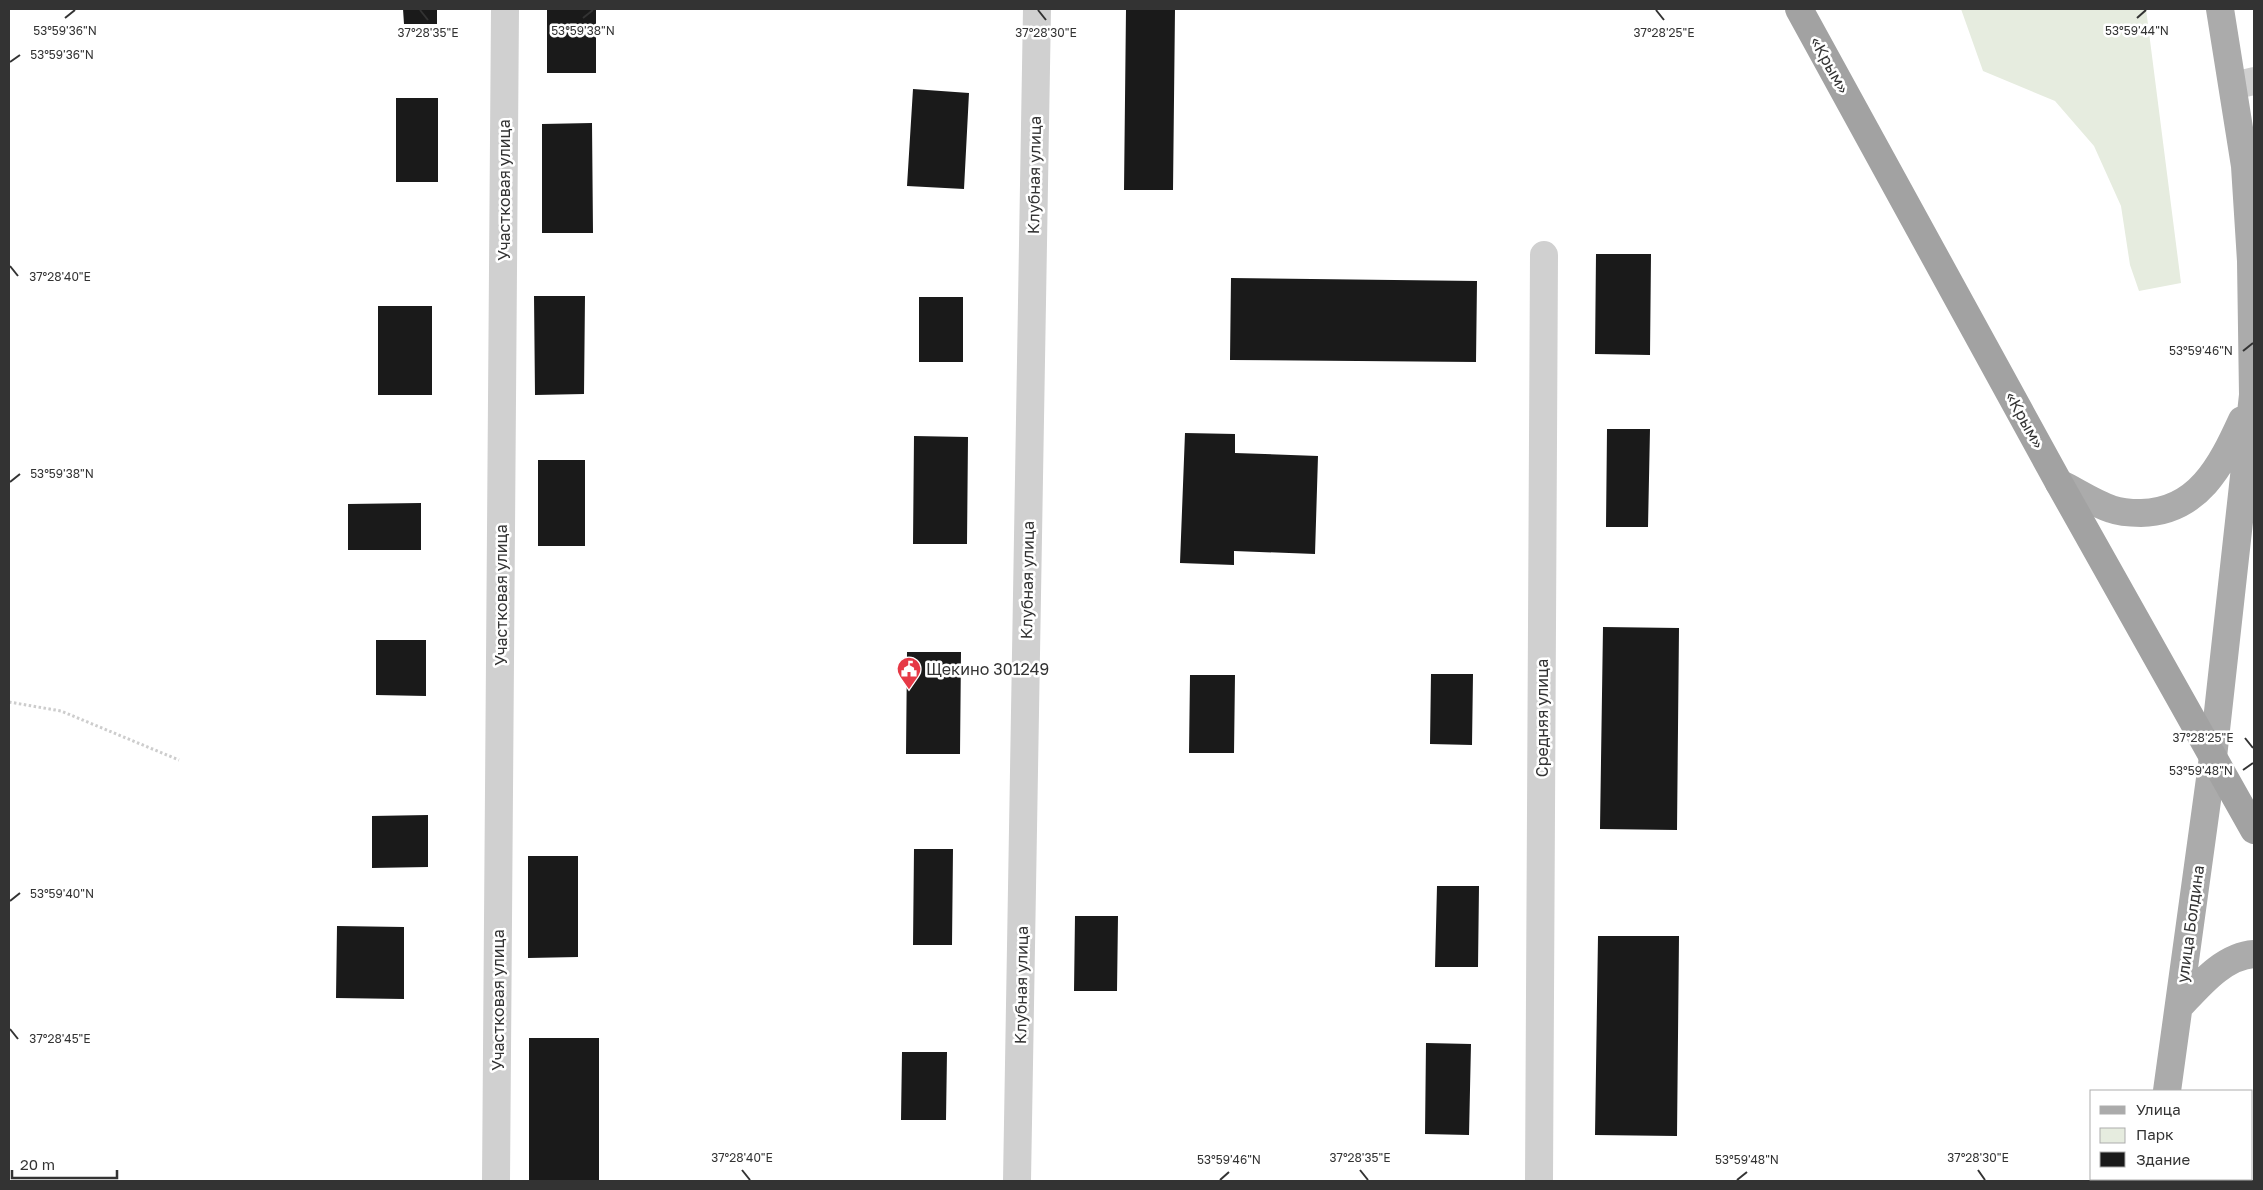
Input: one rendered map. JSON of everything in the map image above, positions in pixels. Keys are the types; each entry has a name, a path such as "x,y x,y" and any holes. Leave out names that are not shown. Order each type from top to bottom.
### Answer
{"highway":[{"name":"«Крым»","path":"1799,9 2059,482 2254,830"}],"main road":[{"name":"улица Болдина","path":"2167,1090 2213,757 2253,396 2251,261 2245,166 2243,83 2220,9"},
{"path":"2059,482 2112,510 2153,512 2184,502 2212,476 2227,453 2253,396"},
{"path":"2178,1006 2206,978 2225,964 2254,954"}],"street":[{"name":"Участковая улица","path":"496,1181 505,9"},
{"name":"Клубная улица","path":"1018,1181 1037,9"},
{"name":"Средняя улица","path":"1539,1181 1544,255"}],"path":[{"path":"9,702 61,711 179,760"}],"green space":[{"path":"1961,9 2146,9 2181,283 2139,291 2130,265 2121,206 2094,146 2055,101 1983,71"}],"building":[{"path":"403,9 437,9 437,24 404,24"},
{"path":"547,9 596,9 596,73 547,73"},
{"path":"1126,9 1175,9 1173,190 1124,190"},
{"path":"913,89 969,93 964,189 907,186"},
{"path":"396,98 438,98 438,182 396,182"},
{"path":"592,123 593,233 542,233 542,124"},
{"path":"1596,254 1651,254 1650,355 1595,354"},
{"path":"1231,278 1477,281 1476,362 1230,360"},
{"path":"534,296 585,296 584,394 535,395"},
{"path":"919,297 963,297 963,362 919,362"},
{"path":"378,306 432,306 432,395 378,395"},
{"path":"1607,429 1650,429 1648,527 1606,527"},
{"path":"1185,433 1235,434 1235,453 1318,456 1315,554 1234,551 1234,565 1180,563"},
{"path":"914,436 968,437 967,544 913,544"},
{"path":"538,460 585,460 585,546 538,546"},
{"path":"421,503 421,550 348,550 348,504"},
{"path":"1603,627 1679,628 1677,830 1600,829"},
{"path":"376,640 426,640 426,696 376,695"},
{"path":"907,652 961,652 960,754 906,754"},
{"path":"1431,674 1473,674 1472,745 1430,744"},
{"path":"1190,675 1235,675 1234,753 1189,753"},
{"path":"428,815 428,867 372,868 372,816"},
{"path":"914,849 953,849 952,945 913,945"},
{"path":"528,856 578,856 578,957 528,958"},
{"path":"1437,886 1479,886 1478,967 1435,967"},
{"path":"1075,916 1118,916 1117,991 1074,991"},
{"path":"337,926 404,927 404,999 336,998"},
{"path":"1598,936 1679,936 1677,1136 1595,1135"},
{"path":"529,1038 599,1038 599,1181 529,1181"},
{"path":"1426,1043 1471,1044 1469,1135 1425,1134"},
{"path":"902,1052 947,1052 946,1120 901,1120"}],"place":[{"name":"Щекино 301249","path":"909,690"}]}
